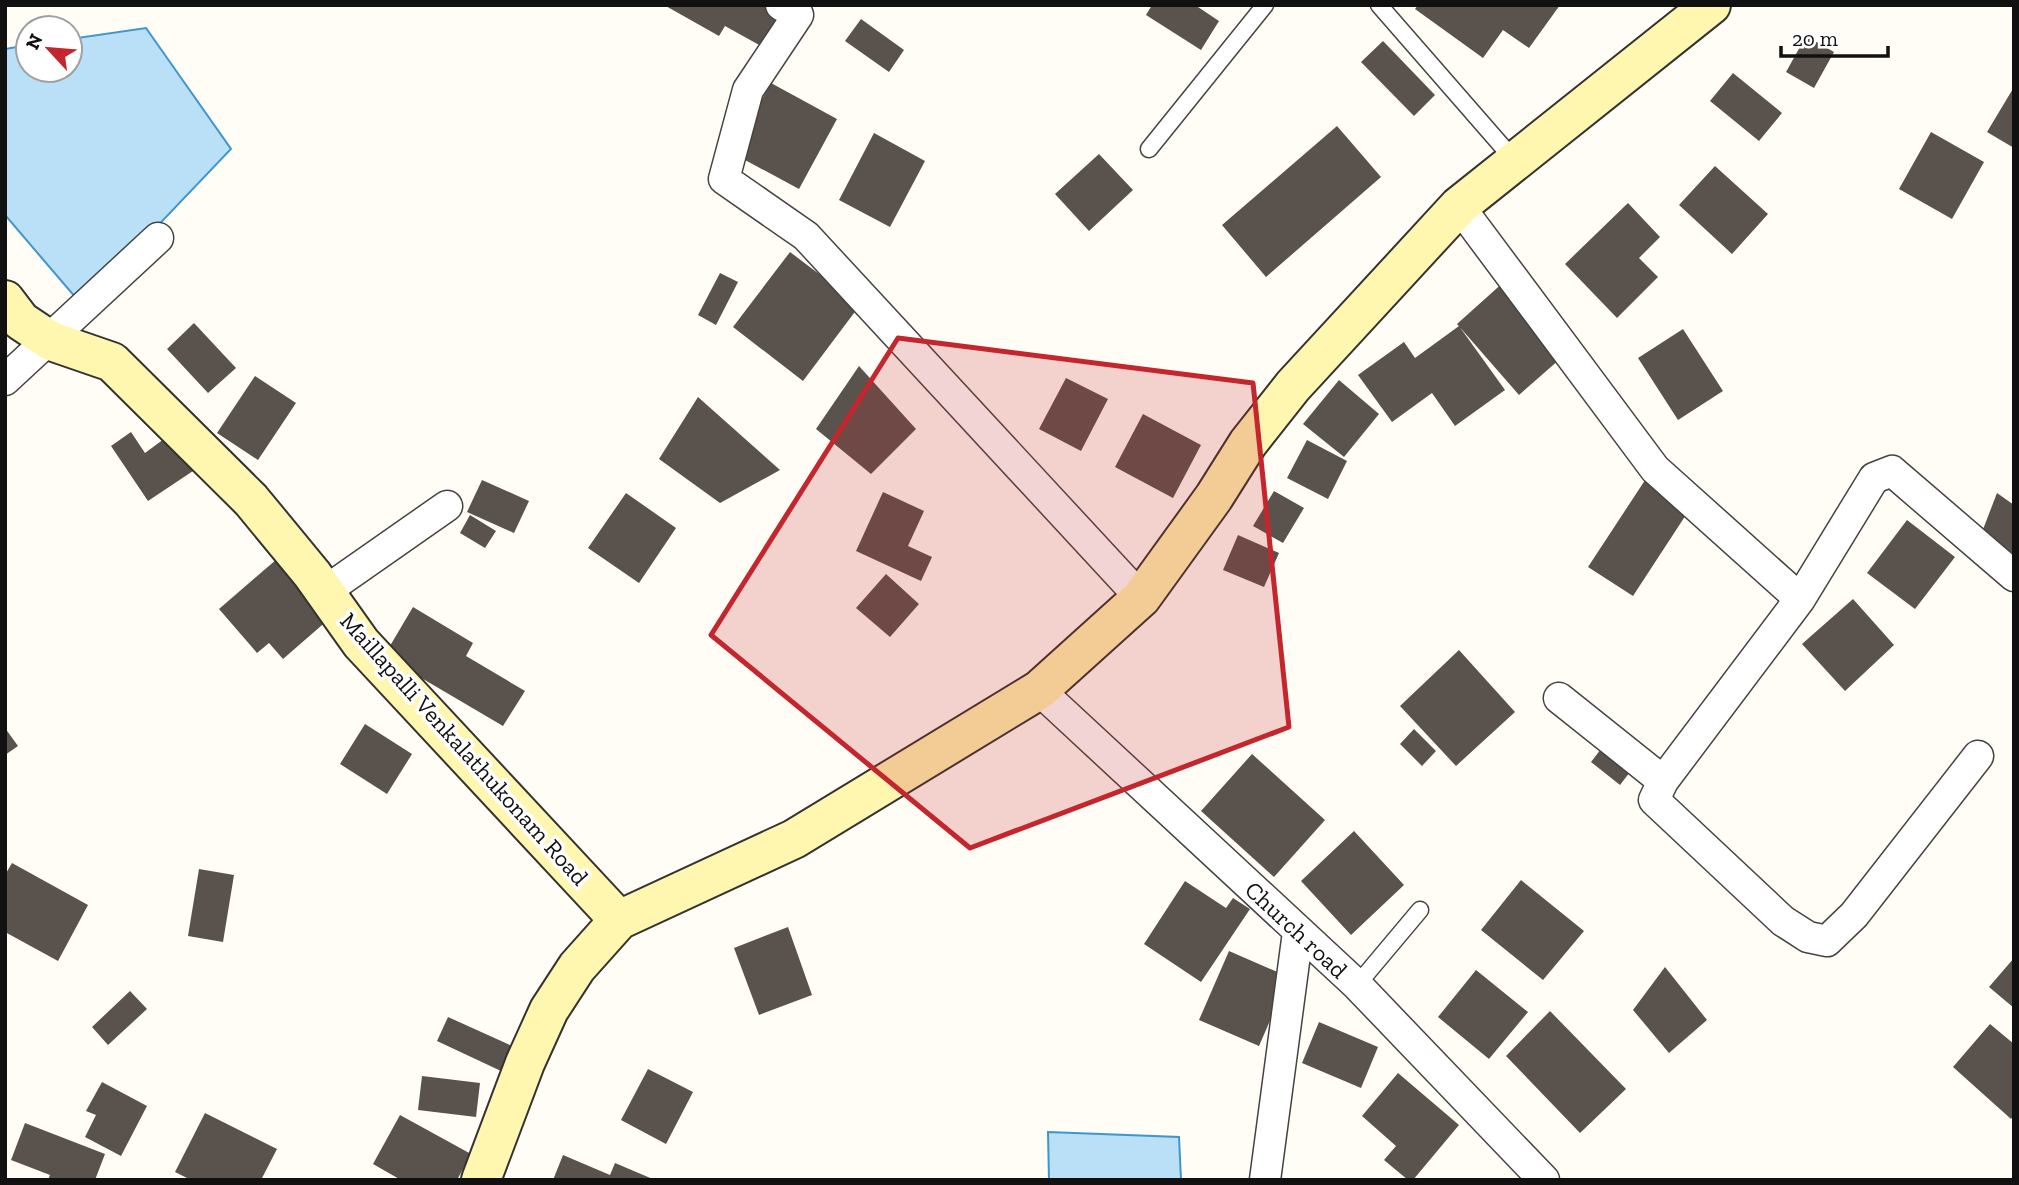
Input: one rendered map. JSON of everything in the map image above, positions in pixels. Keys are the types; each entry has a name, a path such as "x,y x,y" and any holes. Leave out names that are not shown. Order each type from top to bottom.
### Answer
{"main road":[{"path":"481,1180 525,1063 549,1010 577,967 619,920 794,839 1039,690 1141,598 1214,497 1248,443 1293,386 1459,206 1517,163 1712,5"},
{"name":"Maillapalli Venkalathukonam Road","path":"5,300 21,321 51,341 112,362 251,499 360,643 619,920"}],"street":[{"path":"781,5 798,15 748,90 724,179 806,236 1141,598"},
{"path":"1459,206 1656,469 1800,599"},
{"path":"5,380 51,341 158,238"},
{"path":"1978,756 1854,915 1827,941 1808,937 1783,921 1654,800 1663,781 1800,599 1874,478 1892,471 2014,576"},
{"path":"324,592 447,506"},
{"name":"Church road","path":"1039,690 1357,985 1544,1180"},
{"path":"1559,698 1663,781"},
{"path":"1265,1180 1298,932"}],"lane":[{"path":"1149,149 1265,5"},
{"path":"1379,5 1517,163"},
{"path":"1357,985 1420,909"}],"highlighted area":[{"path":"898,338 1253,383 1289,727 970,848 711,635"}],"water":[{"path":"146,28 231,149 82,305 5,215 5,49 14,47 14,84 84,84 84,37"},
{"path":"1048,1132 1179,1137 1181,1180 1049,1180"}],"building":[{"path":"664,5 766,5 779,13 761,46 725,26 719,36"},
{"path":"1152,5 1195,5 1219,21 1201,50 1146,15"},
{"path":"1418,5 1560,5 1529,48 1503,30 1483,58 1415,9"},
{"path":"861,19 904,50 889,72 845,41"},
{"path":"1806,36 1834,52 1814,88 1786,72"},
{"path":"1383,41 1435,95 1414,116 1361,62"},
{"path":"1733,73 1782,113 1759,141 1710,101"},
{"path":"771,83 837,119 799,189 732,153"},
{"path":"2014,87 2014,148 1987,132"},
{"path":"1337,126 1381,177 1266,277 1222,225"},
{"path":"1931,132 1984,162 1952,219 1899,189"},
{"path":"874,133 925,161 890,227 839,200"},
{"path":"1099,154 1133,190 1089,231 1055,194"},
{"path":"1715,166 1768,214 1732,254 1679,205"},
{"path":"1628,203 1660,237 1639,258 1658,277 1617,318 1565,264"},
{"path":"790,252 860,305 803,381 733,327"},
{"path":"720,273 738,282 716,325 698,315"},
{"path":"1506,280 1568,352 1519,395 1457,324"},
{"path":"194,323 236,368 208,393 167,349"},
{"path":"1459,326 1505,390 1455,426 1432,393 1392,422 1358,375 1404,342 1415,358"},
{"path":"1683,329 1723,391 1678,420 1638,358"},
{"path":"859,366 916,429 871,474 816,429"},
{"path":"255,376 296,403 258,460 217,433"},
{"path":"1066,378 1108,399 1081,451 1039,429"},
{"path":"1339,380 1379,414 1344,457 1303,424"},
{"path":"698,397 780,470 720,503 659,459"},
{"path":"1143,414 1201,445 1173,498 1115,467"},
{"path":"131,432 145,453 168,436 193,471 148,501 111,446"},
{"path":"1307,440 1347,461 1328,499 1287,478"},
{"path":"1653,468 1697,498 1633,596 1588,567"},
{"path":"482,480 529,501 514,533 467,512"},
{"path":"1274,491 1304,508 1283,543 1253,526"},
{"path":"883,492 924,511 908,546 932,557 921,581 856,551"},
{"path":"626,493 676,528 639,583 588,548"},
{"path":"1997,493 2014,505 2014,554 1982,532"},
{"path":"470,515 496,531 485,548 460,533"},
{"path":"1907,520 1955,557 1915,609 1867,573"},
{"path":"1238,535 1279,553 1264,587 1223,570"},
{"path":"277,559 329,619 283,659 269,643 257,653 219,609"},
{"path":"886,574 919,604 890,637 856,608"},
{"path":"1853,599 1894,645 1845,691 1802,644"},
{"path":"413,607 473,643 466,656 525,691 503,726 384,656"},
{"path":"1459,650 1515,712 1456,766 1400,706"},
{"path":"365,724 412,754 387,794 340,764"},
{"path":"5,728 18,746 5,755"},
{"path":"1414,729 1436,751 1422,766 1400,744"},
{"path":"1611,736 1640,759 1620,785 1591,762"},
{"path":"1252,754 1325,820 1274,877 1201,811"},
{"path":"1354,831 1404,885 1351,935 1301,881"},
{"path":"12,863 88,905 58,961 5,932 5,875"},
{"path":"199,869 234,875 223,942 188,936"},
{"path":"1521,880 1584,931 1543,980 1481,930"},
{"path":"1185,881 1226,908 1233,898 1250,909 1201,982 1144,944"},
{"path":"788,927 812,995 759,1015 734,948"},
{"path":"1229,951 1289,977 1259,1046 1199,1020"},
{"path":"2014,958 2014,1008 1989,987"},
{"path":"1665,967 1707,1020 1669,1053 1633,1010"},
{"path":"1476,970 1528,1012 1489,1059 1438,1017"},
{"path":"130,991 147,1009 108,1045 92,1027"},
{"path":"1550,1011 1626,1089 1580,1133 1506,1056"},
{"path":"448,1017 512,1046 501,1071 437,1041"},
{"path":"1319,1022 1378,1047 1361,1088 1302,1063"},
{"path":"1990,1024 2014,1044 2014,1115 2011,1119 1953,1067"},
{"path":"648,1069 693,1092 666,1144 621,1120"},
{"path":"1398,1073 1459,1125 1413,1180 1408,1180 1384,1160 1396,1146 1362,1116"},
{"path":"422,1076 480,1083 476,1117 418,1110"},
{"path":"102,1082 147,1106 121,1156 85,1137 96,1115 86,1111"},
{"path":"205,1113 277,1149 261,1180 191,1180 175,1172"},
{"path":"400,1115 471,1154 457,1180 401,1180 373,1164"},
{"path":"25,1123 105,1154 95,1180 48,1180 50,1175 11,1160"},
{"path":"563,1155 610,1175 615,1163 655,1180 553,1180"}]}
